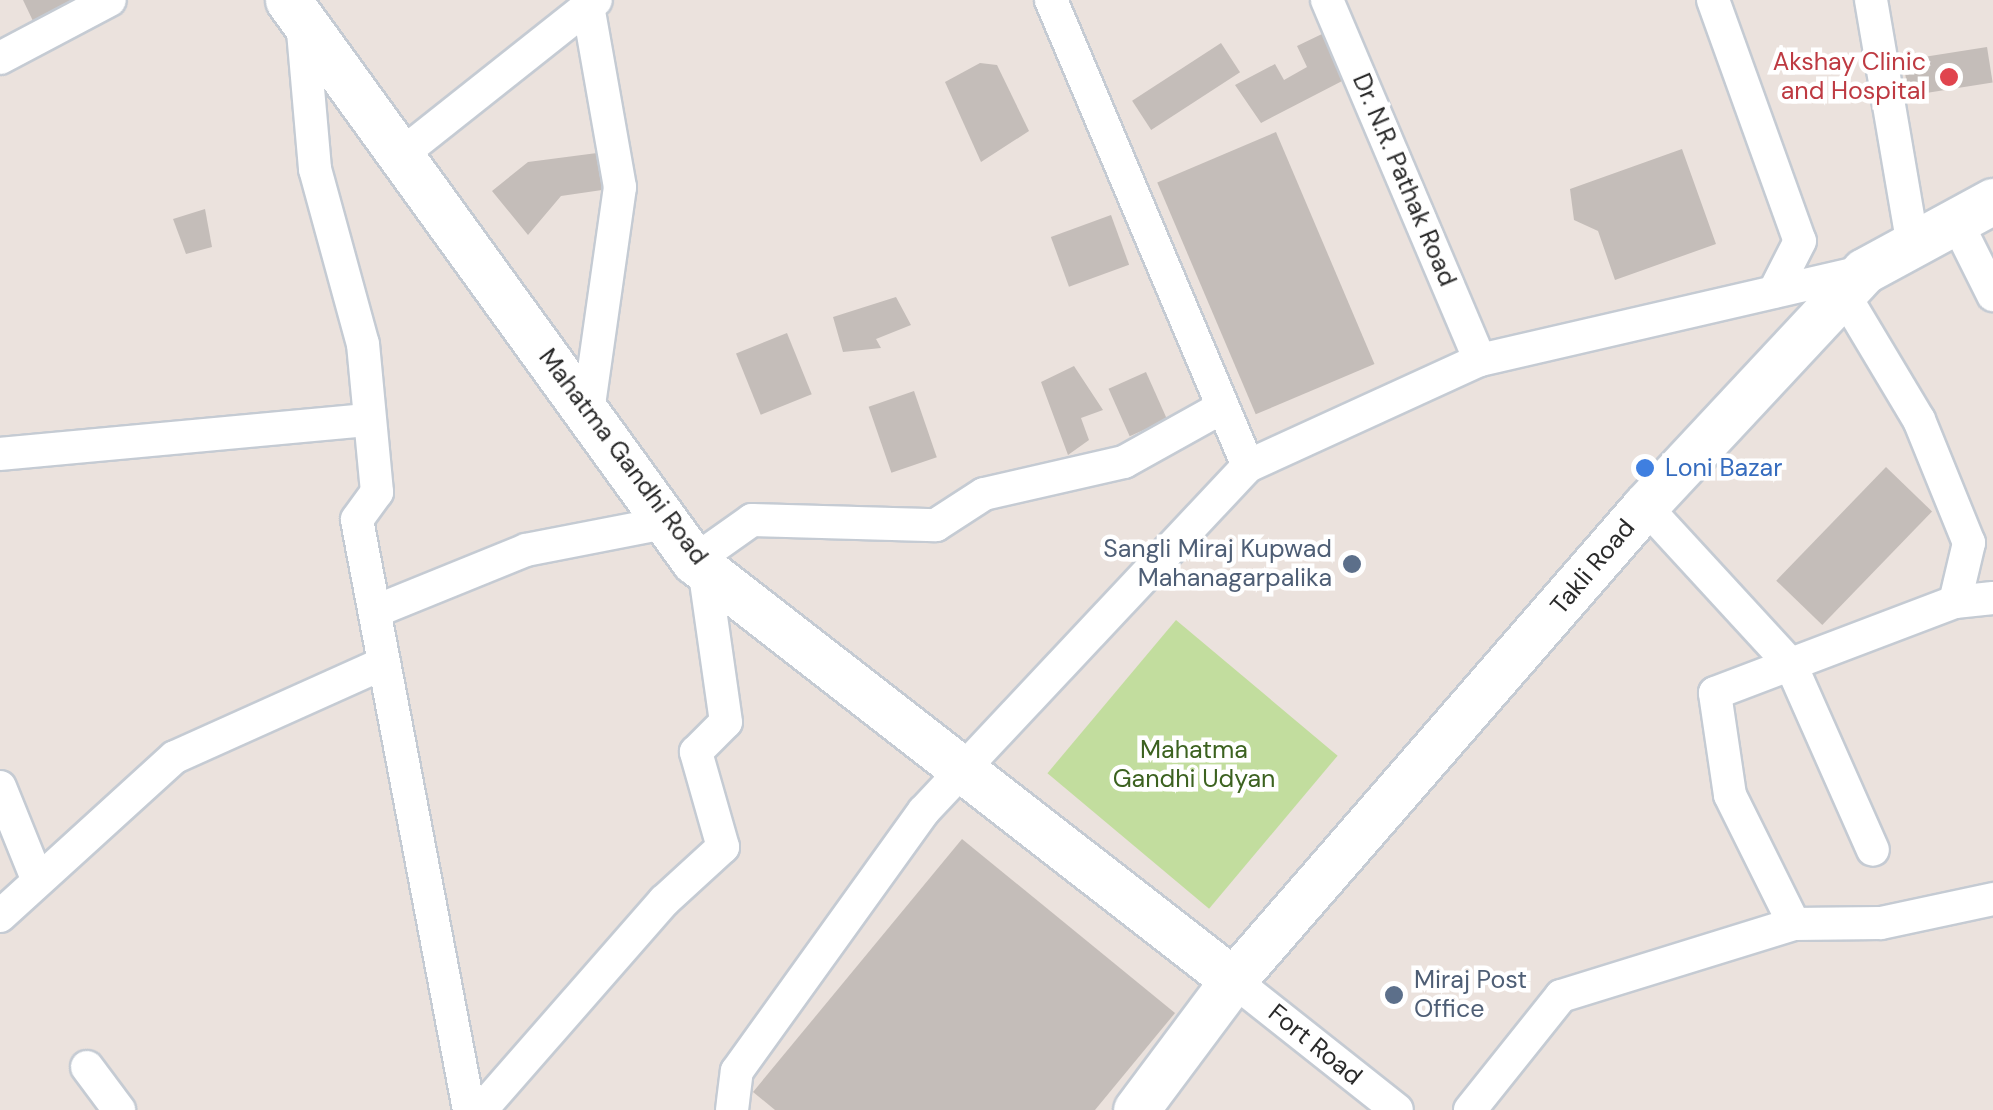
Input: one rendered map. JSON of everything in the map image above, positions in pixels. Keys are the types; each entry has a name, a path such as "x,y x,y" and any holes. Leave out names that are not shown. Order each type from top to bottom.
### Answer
{"main road":[{"name":"Mahatma Gandhi Road","path":"295,9 404,153 699,564 1233,980"},
{"name":"Takli Road","path":"1136,1110 1233,980 1645,506 1854,282 1974,211"}],"street":[{"path":"0,58 110,0"},
{"path":"1051,0 1248,466"},
{"name":"Dr. N.R. Pathak Road","path":"1327,0 1480,360"},
{"path":"1713,0 1800,241 1774,292"},
{"path":"1871,0 1913,244"},
{"path":"404,153 591,2"},
{"path":"588,411 620,188 591,2"},
{"path":"295,9 315,169 362,344 364,420 377,492 357,520 469,1110"},
{"path":"1974,211 1993,296"},
{"path":"726,1108 737,1071 961,766 1248,466 1480,360 1774,292 1854,282 1920,420 1969,543 1955,602"},
{"path":"481,1110 664,900 722,848 696,752 726,722 699,564 752,520 936,525 984,494 1124,462 1222,408"},
{"path":"0,454 364,420"},
{"path":"1645,506 1792,664 1873,850"},
{"path":"376,610 526,550 670,522"},
{"path":"1794,924 1730,795 1715,694 1955,602 1993,598"},
{"path":"0,916 175,757 384,663"},
{"path":"0,787 38,880"},
{"path":"1470,1110 1561,996 1794,924 1881,923 1993,900"},
{"name":"Fort Road","path":"1233,980 1397,1110"},
{"path":"87,1068 118,1110"}],"green space":[{"name":"Mahatma Gandhi Udyan","path":"1176,620 1338,756 1209,909 1047,773"}],"building":[{"path":"23,0 75,0 77,4 33,21"},
{"path":"1322,34 1346,79 1261,123 1235,85 1275,64 1284,80 1307,67 1297,46"},
{"path":"1221,43 1240,72 1151,130 1132,101"},
{"path":"1987,47 1993,83 1909,96 1903,60"},
{"path":"980,63 997,65 1029,131 981,162 945,82"},
{"path":"1276,132 1374,364 1256,414 1157,182"},
{"path":"1682,149 1716,244 1615,280 1598,231 1574,220 1570,189"},
{"path":"597,153 602,190 561,196 528,235 492,191 528,162"},
{"path":"205,209 212,247 186,254 173,219"},
{"path":"1111,215 1129,265 1069,287 1051,237"},
{"path":"896,297 911,325 876,339 881,348 843,352 833,317"},
{"path":"787,333 812,394 761,415 736,354"},
{"path":"1074,366 1103,410 1081,418 1089,440 1068,455 1041,382"},
{"path":"1146,372 1167,420 1130,436 1109,389"},
{"path":"914,391 937,457 891,473 869,407"},
{"path":"1886,467 1932,511 1822,625 1776,581"},
{"path":"962,839 1175,1013 1095,1110 775,1110 753,1092"}],"place":[{"name":"Akshay Clinic and Hospital","path":"1949,77"},
{"name":"Loni Bazar","path":"1645,468"},
{"name":"Sangli Miraj Kupwad Mahanagarpalika","path":"1352,564"},
{"name":"Miraj Post Office","path":"1394,995"}]}
